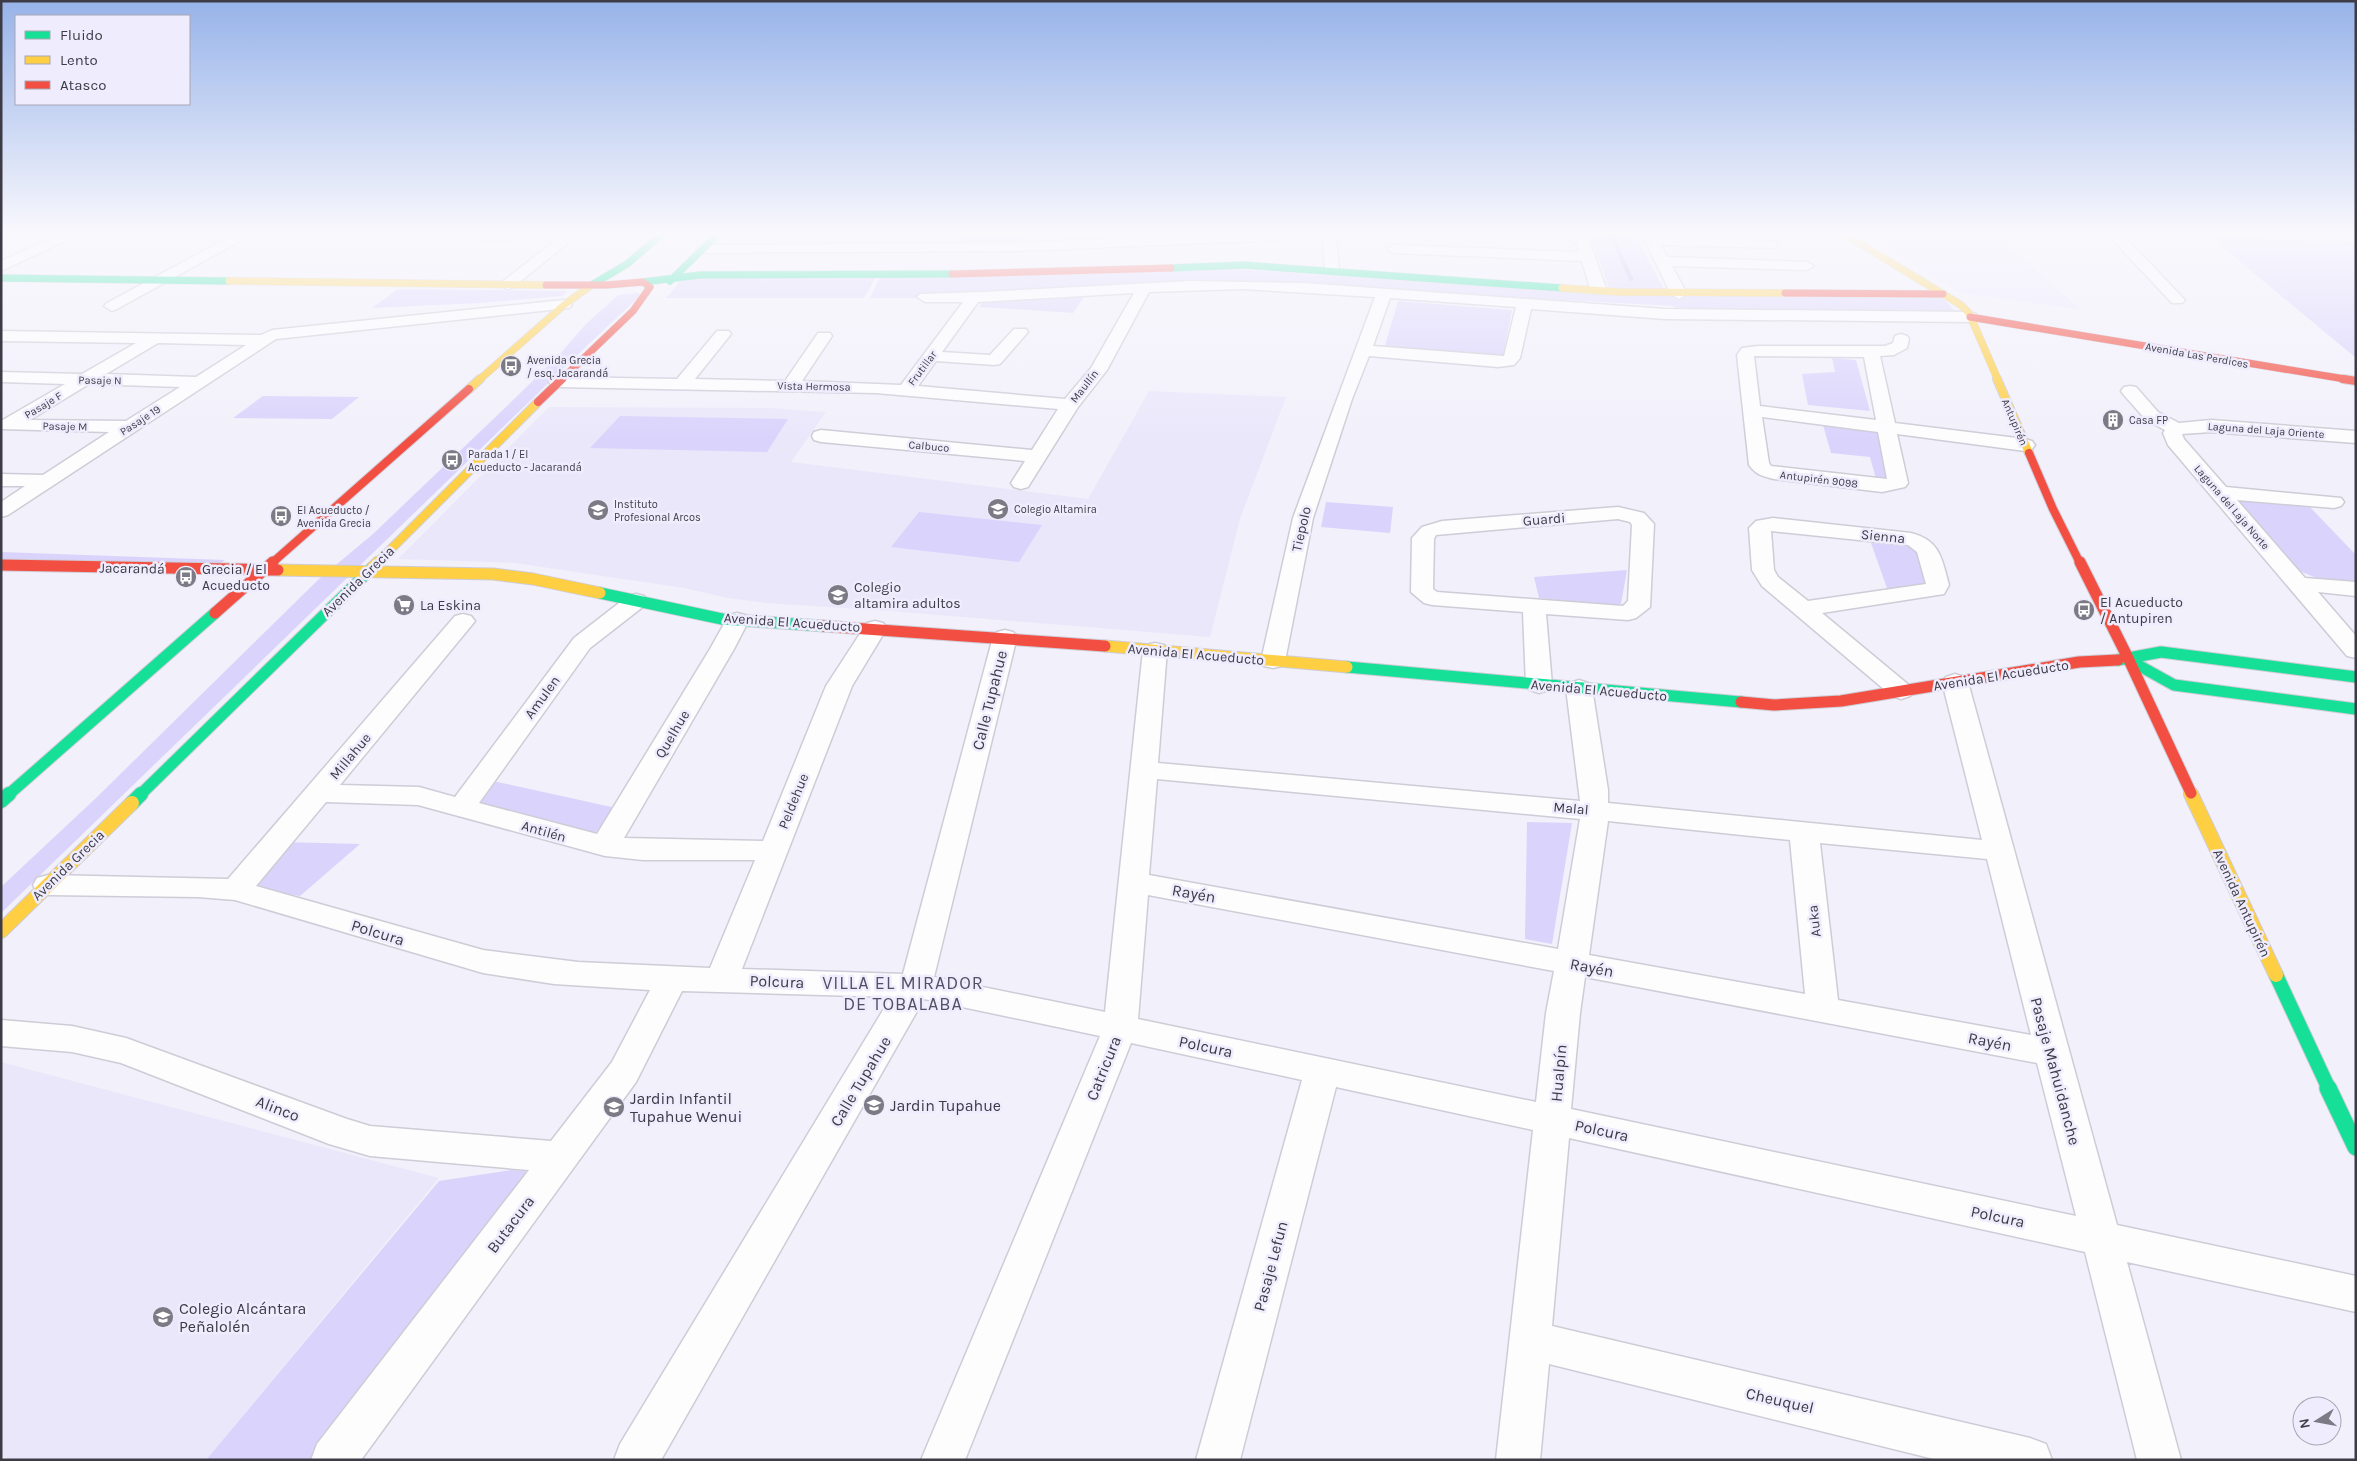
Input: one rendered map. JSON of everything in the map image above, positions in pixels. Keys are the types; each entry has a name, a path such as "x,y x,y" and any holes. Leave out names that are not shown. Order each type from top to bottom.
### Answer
{"street":[{"path":"112,306 117,303"},
{"path":"1,801 566,303"},
{"path":"633,311 639,303"},
{"name":"Avenida Grecia","path":"1,930 368,572 558,382 642,303"},
{"name":"Frutillar","path":"906,390 970,303"},
{"name":"Maullín","path":"1021,483 1070,405 1102,364 1136,303"},
{"name":"Tiepolo","path":"1274,661 1303,518 1380,303"},
{"name":"Avenida Las Perdices","path":"1514,303 1681,315 1970,317 2356,381"},
{"name":"Antupirén","path":"1958,303 1970,317 2059,524 2129,660"},
{"path":"1363,350 1498,362 1508,361 1512,358 1524,304"},
{"name":"Pasaje 19","path":"1,511 262,340 280,333 564,305"},
{"path":"932,356 994,360 1020,332"},
{"path":"682,384 724,334"},
{"path":"1,336 262,340"},
{"path":"791,386 824,336"},
{"name":"Pasaje F","path":"5,425 155,338"},
{"path":"1901,340 1900,346 1888,351 1748,352 1745,355 1751,406 1843,421 1886,423 2023,440"},
{"path":"1871,352 1886,423"},
{"name":"Pasaje N","path":"1,377 198,382"},
{"name":"Vista Hermosa","path":"558,382 906,390 1070,405"},
{"path":"2130,391 2152,416 2176,429"},
{"name":"Antupirén 9098","path":"1751,406 1759,465 1764,470 1774,473 1894,486 1898,482 1886,423"},
{"name":"Pasaje M","path":"5,425 129,427"},
{"name":"Laguna del Laja Oriente","path":"2176,429 2211,426 2356,437"},
{"name":"Laguna del Laja Norte","path":"2176,429 2172,433 2175,441 2220,493 2310,585"},
{"name":"Calbuco","path":"821,436 1038,456"},
{"path":"1,480 48,481"},
{"path":"2220,493 2334,502"},
{"name":"Guardi","path":"1618,513 1632,514 1642,521 1639,601 1636,610 1628,613 1612,614 1534,607 1432,598 1424,595 1421,590 1423,538 1425,534 1442,527 1618,513"},
{"name":"Sienna","path":"1804,609 1936,588 1938,585 1930,555 1923,543 1911,539 1773,524 1763,525 1760,528 1763,570 1766,576 1804,609 1901,691"},
{"name":"Jacarandá","path":"1,565 263,571"},
{"name":"Avenida El Acueducto","path":"263,571 468,572 508,575 737,620 1005,637 1781,705 1818,704 2079,662 2129,660 2161,652 2356,677"},
{"path":"2310,585 2356,589"},
{"path":"2310,585 2356,629"},
{"path":"2310,585 2356,651"},
{"name":"Amulen","path":"462,807 582,643 636,601"},
{"path":"1534,607 1540,685"},
{"name":"Quelhue","path":"605,846 722,649 737,620"},
{"name":"Millahue","path":"236,890 463,621"},
{"name":"Peldehue","path":"722,980 839,686 875,628"},
{"name":"Calle Tupahue","path":"636,1460 915,986 1005,637"},
{"name":"Catricura","path":"943,1460 1120,1028 1155,650"},
{"path":"2129,660 2174,684 2356,709"},
{"name":"Avenida Antupirén","path":"2129,660 2356,1146"},
{"name":"Pasaje Mahuidanche","path":"1955,682 1998,852 2159,1460"},
{"name":"Hualpín","path":"1518,1460 1529,1340 1554,1120 1563,1013 1594,828 1594,790 1579,688"},
{"name":"Malal","path":"1144,770 1594,810 1998,852"},
{"name":"Antilén","path":"318,793 407,794 437,800 605,846 643,850 773,851"},
{"name":"Auka","path":"1804,832 1824,1010"},
{"name":"Rayén","path":"1133,882 2051,1052"},
{"name":"Polcura","path":"48,885 198,887 236,890 487,963 558,973 672,979 915,986 1554,1120 2356,1294"},
{"name":"Butacura","path":"333,1460 624,1072 672,979"},
{"name":"Alinco","path":"1,1033 72,1039 126,1051 342,1133 370,1141 560,1157"},
{"name":"Pasaje Lefun","path":"1218,1460 1322,1072"},
{"name":"Cheuquel","path":"1529,1340 2030,1460"}],"shaded area":[{"path":"379,303 476,303 372,308"},
{"path":"609,303 632,303 1,913 1,887 96,798 319,579 373,534 508,405 560,354 586,324"},
{"path":"982,303 1080,303 1073,313 979,307"},
{"path":"1397,303 1426,303 1512,310 1503,356 1384,349"},
{"path":"1622,303 1948,303 1956,313 1677,310 1673,306"},
{"path":"2032,303 2073,303 2081,310"},
{"path":"2290,303 2356,303 2356,358"},
{"path":"1832,358 1856,360 1870,411 1808,405 1802,374 1835,372"},
{"name":"Colegio Altamira","path":"1149,391 1286,397 1240,519 1210,637 890,611 765,603 728,598 684,588 515,563 398,559 549,407 769,408 826,412 791,462 1088,499"},
{"path":"263,396 359,397 332,419 233,418"},
{"path":"620,416 788,419 767,452 590,448"},
{"path":"1823,425 1878,430 1893,477 1876,479 1870,457 1831,453"},
{"path":"2235,497 2308,505 2356,555 2356,583 2319,579 2297,570 2235,501"},
{"path":"1326,502 1393,507 1390,533 1321,527"},
{"path":"919,512 1042,525 1019,562 891,547"},
{"path":"1871,543 1914,547 1927,556 1925,583 1888,591"},
{"path":"1,552 225,560 217,566 1,559"},
{"path":"1627,570 1621,604 1604,605 1539,598 1534,577"},
{"path":"493,781 616,808 592,837 473,804"},
{"path":"1527,822 1572,823 1552,944 1525,939"},
{"path":"281,842 360,844 300,896 244,887"},
{"name":"Colegio Alcántara Peñalolén","path":"1,1062 439,1178 206,1460 13,1460 1,1456"},
{"path":"511,1170 524,1171 530,1175 309,1460 206,1460 439,1181"}],"traffic: fast":[{"path":"132,803 372,568"},
{"path":"600,593 722,619 823,626"},
{"path":"1,801 215,613"},
{"path":"2118,660 2161,652 2356,677"},
{"path":"2129,660 2174,685 2356,709"},
{"path":"1347,667 1741,702"},
{"path":"2276,975 2356,1147"}],"traffic: slow":[{"path":"469,389 566,303"},
{"path":"1958,303 1969,313 2029,453"},
{"path":"372,568 538,402"},
{"path":"278,570 493,574 533,579 600,593"},
{"path":"1105,646 1347,667"},
{"path":"2191,793 2276,975"},
{"path":"1,931 132,803"}],"traffic: jam":[{"path":"538,402 633,311 639,303"},
{"path":"1970,317 2356,381"},
{"path":"215,613 469,389"},
{"path":"2029,453 2053,509 2129,660 2191,793"},
{"path":"1,565 278,570"},
{"path":"823,626 1105,646"},
{"path":"1741,702 1774,705 1841,701 2079,662 2118,660"}],"place":[{"name":"Avenida Grecia / esq. Jacarandá","path":"511,366"},
{"name":"Casa FP","path":"2113,420"},
{"name":"Parada 1 / El Acueducto - Jacarandá","path":"452,460"},
{"name":"Colegio Altamira","path":"998,509"},
{"name":"Instituto Profesional Arcos","path":"598,510"},
{"name":"El Acueducto / Avenida Grecia","path":"281,516"},
{"name":"Grecia / El Acueducto","path":"186,577"},
{"name":"Colegio altamira adultos","path":"838,595"},
{"name":"La Eskina","path":"404,605"},
{"name":"El Acueducto / Antupiren","path":"2084,610"},
{"name":"Jardin Tupahue","path":"874,1105"},
{"name":"Jardin Infantil Tupahue Wenui","path":"614,1107"},
{"name":"Colegio Alcántara Peñalolén","path":"163,1317"}],"district":[{"name":"VILLA EL MIRADOR DE TOBALABA","path":"903,993"}]}
